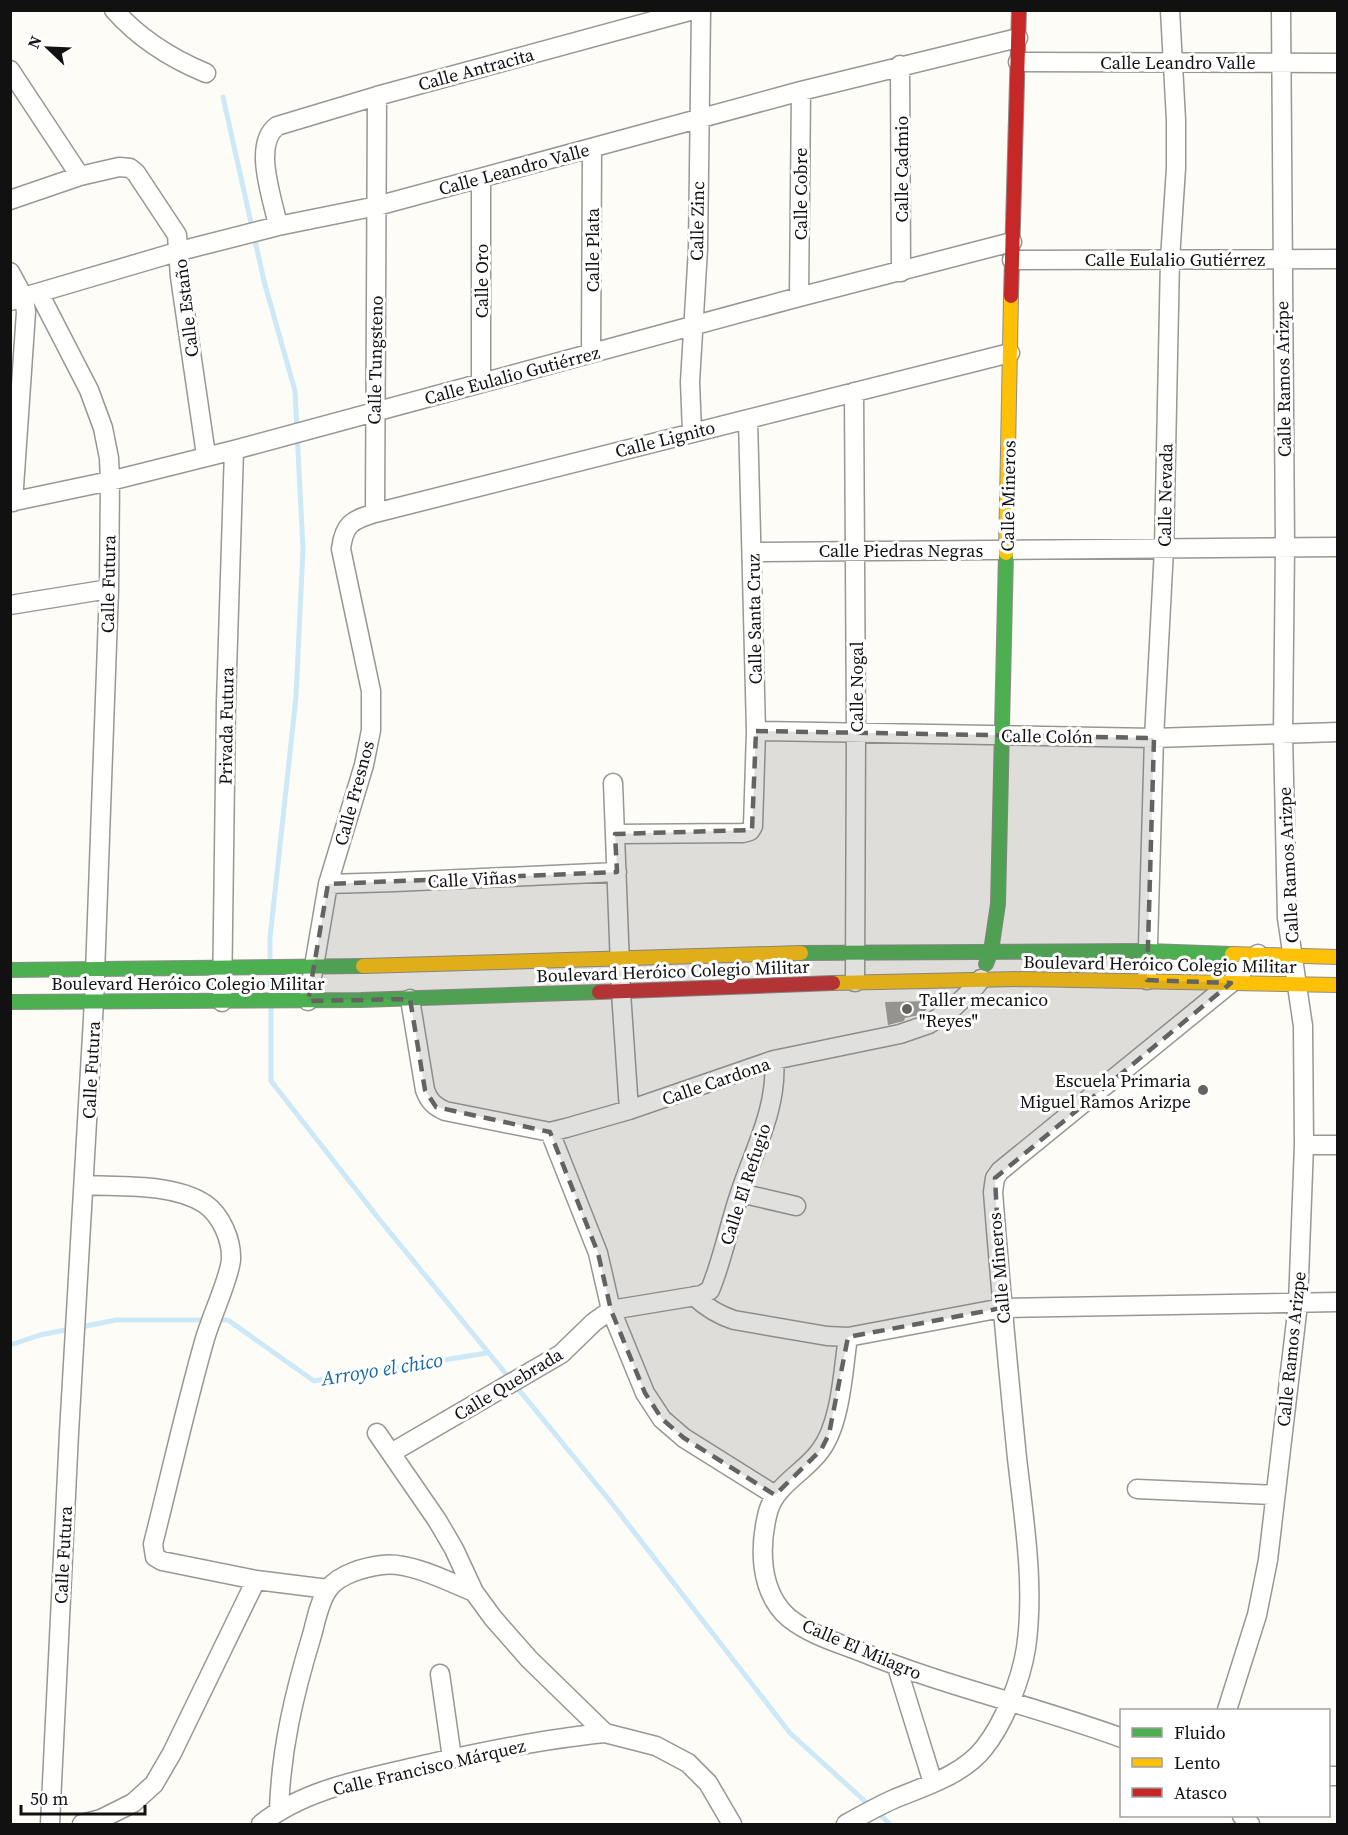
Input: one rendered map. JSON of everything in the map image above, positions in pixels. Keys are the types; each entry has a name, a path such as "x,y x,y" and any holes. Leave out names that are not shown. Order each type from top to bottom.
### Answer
{"street":[{"path":"114,10 124,22 162,51 206,73"},
{"name":"Calle Antracita","path":"278,226 263,154 270,131 286,122 693,10"},
{"name":"Calle Zinc","path":"692,432 690,382 698,249 701,10"},
{"name":"Calle Mineros","path":"981,979 991,951 998,904 1019,10"},
{"name":"Calle Nevada","path":"1147,980 1154,738 1164,549 1170,259 1176,168 1176,120 1170,10"},
{"name":"Calle Ramos Arizpe","path":"1227,1709 1257,1615 1268,1560 1298,1304 1304,1145 1303,1026 1287,918 1283,733 1285,547 1281,10"},
{"name":"Calle Leandro Valle","path":"24,298 180,251 278,226 377,207 698,118 900,65 1018,38"},
{"name":"Calle Leandro Valle","path":"1018,62 1338,63"},
{"name":"Calle Cadmio","path":"900,65 901,272"},
{"path":"10,70 80,176 10,200"},
{"name":"Calle Cobre","path":"799,297 801,91"},
{"name":"Calle Tungsteno","path":"375,513 377,96"},
{"name":"Calle Plata","path":"591,353 592,148"},
{"name":"Calle Estaño","path":"80,176 119,167 130,168 136,173 177,235 180,251 180,277 207,455"},
{"name":"Calle Oro","path":"481,178 481,383"},
{"name":"Calle Eulalio Gutiérrez","path":"12,502 110,481 234,450 799,297 901,272 1012,251 1170,259 1338,259"},
{"name":"Calle Futura","path":"10,272 24,298 89,390 103,428 109,458 110,481 109,589 94,1001 69,1433 50,1824"},
{"path":"12,502 26,333 24,298"},
{"name":"Calle Lignito","path":"341,549 342,536 347,526 356,519 375,513 1010,353"},
{"name":"Calle Nogal","path":"854,392 855,982"},
{"name":"Calle Santa Cruz","path":"615,834 743,833 750,831 755,819 756,731 748,418"},
{"name":"Privada Futura","path":"222,1002 226,703 234,450"},
{"name":"Calle Piedras Negras","path":"752,552 1338,547"},
{"name":"Calle Fresnos","path":"308,1001 328,884 364,765 371,730 371,691 341,549"},
{"path":"10,605 109,589"},
{"name":"Calle Colón","path":"756,731 1154,738 1338,732"},
{"path":"613,783 621,992 629,1110"},
{"name":"Calle Viñas","path":"328,884 617,872"},
{"name":"Boulevard Heróico Colegio Militar","path":"10,970 312,968 854,951 1148,951 1338,957"},
{"name":"Calle Mineros","path":"846,1824 967,1765 984,1748 999,1725 1010,1701 1026,1650 1030,1609 1027,1551 1002,1308 993,1191 995,1178 1000,1171 1231,983 1258,954"},
{"name":"Boulevard Heróico Colegio Militar","path":"10,1002 410,999 981,979 1338,985"},
{"name":"Calle Cardona","path":"410,999 425,1090 428,1099 436,1107 445,1111 550,1131 629,1110 774,1060 900,1034 928,1024 953,1008 981,979"},
{"name":"Calle El Refugio","path":"694,1296 702,1295 710,1290 774,1094 776,1079 774,1060"},
{"path":"550,1131 598,1253 611,1310 645,1393 662,1419 684,1438 775,1495"},
{"path":"1304,1145 1338,1144"},
{"path":"84,1185 158,1189 187,1196 206,1205 222,1225 231,1244 231,1262 204,1342 153,1544 155,1557 162,1561 256,1580 328,1589"},
{"path":"740,1193 796,1206"},
{"path":"694,1296 709,1310 734,1320 827,1336 848,1337 1002,1308 1338,1302"},
{"name":"Calle Quebrada","path":"391,1453 561,1354 594,1322 611,1310 694,1296"},
{"name":"Calle El Milagro","path":"848,1337 836,1411 829,1434 821,1450 775,1495 764,1529 762,1554 765,1577 775,1599 789,1617 814,1633 897,1667 1120,1737"},
{"path":"377,1433 437,1520 454,1549 474,1592 529,1659 605,1732 656,1746 688,1763 708,1783 732,1824"},
{"path":"1137,1489 1275,1495"},
{"path":"279,1810 286,1727 322,1601 328,1589 337,1581 360,1570 384,1564 409,1567 474,1592"},
{"path":"82,1824 101,1819 133,1803 154,1784 172,1753 256,1580"},
{"path":"897,1667 933,1783"},
{"path":"440,1674 452,1758"},
{"name":"Calle Francisco Márquez","path":"261,1824 279,1810 357,1780 452,1758 605,1732"}],"highlighted area":[{"path":"756,731 1154,738 1147,980 1231,983 995,1178 1002,1308 848,1337 829,1434 821,1450 775,1495 684,1438 662,1419 645,1393 611,1310 598,1253 550,1132 436,1107 425,1090 410,999 308,1001 328,884 617,872 615,834 752,830"}],"building":[{"name":"Taller mecanico \"Reyes\"","path":"930,1001 924,1014 888,1025 885,1002"}],"waterway":[{"path":"223,97 264,281 295,391 303,549 296,697 270,938 270,961"},
{"path":"270,973 270,994"},
{"path":"271,1009 271,1081 379,1219 610,1501 790,1733 890,1824"},
{"name":"Arroyo el chico","path":"10,1345 40,1335 116,1320 207,1320"},
{"name":"Arroyo el chico","path":"216,1320 228,1320 314,1381 487,1353"}],"traffic: fast":[{"path":"986,964 991,951 998,904 1006,553"},
{"path":"801,953 1148,951 1232,954"},
{"path":"10,970 363,966"},
{"path":"10,1002 361,1000 599,992"}],"traffic: slow":[{"path":"1006,553 1011,296"},
{"path":"363,966 801,953"},
{"path":"1232,954 1338,957"},
{"path":"833,983 1022,979 1338,985"}],"traffic: jam":[{"path":"1011,296 1019,10"},
{"path":"599,992 833,983"}],"place":[{"name":"Taller mecanico \"Reyes\"","path":"907,1009"},
{"name":"Escuela Primaria Miguel Ramos Arizpe","path":"1203,1090"}]}
